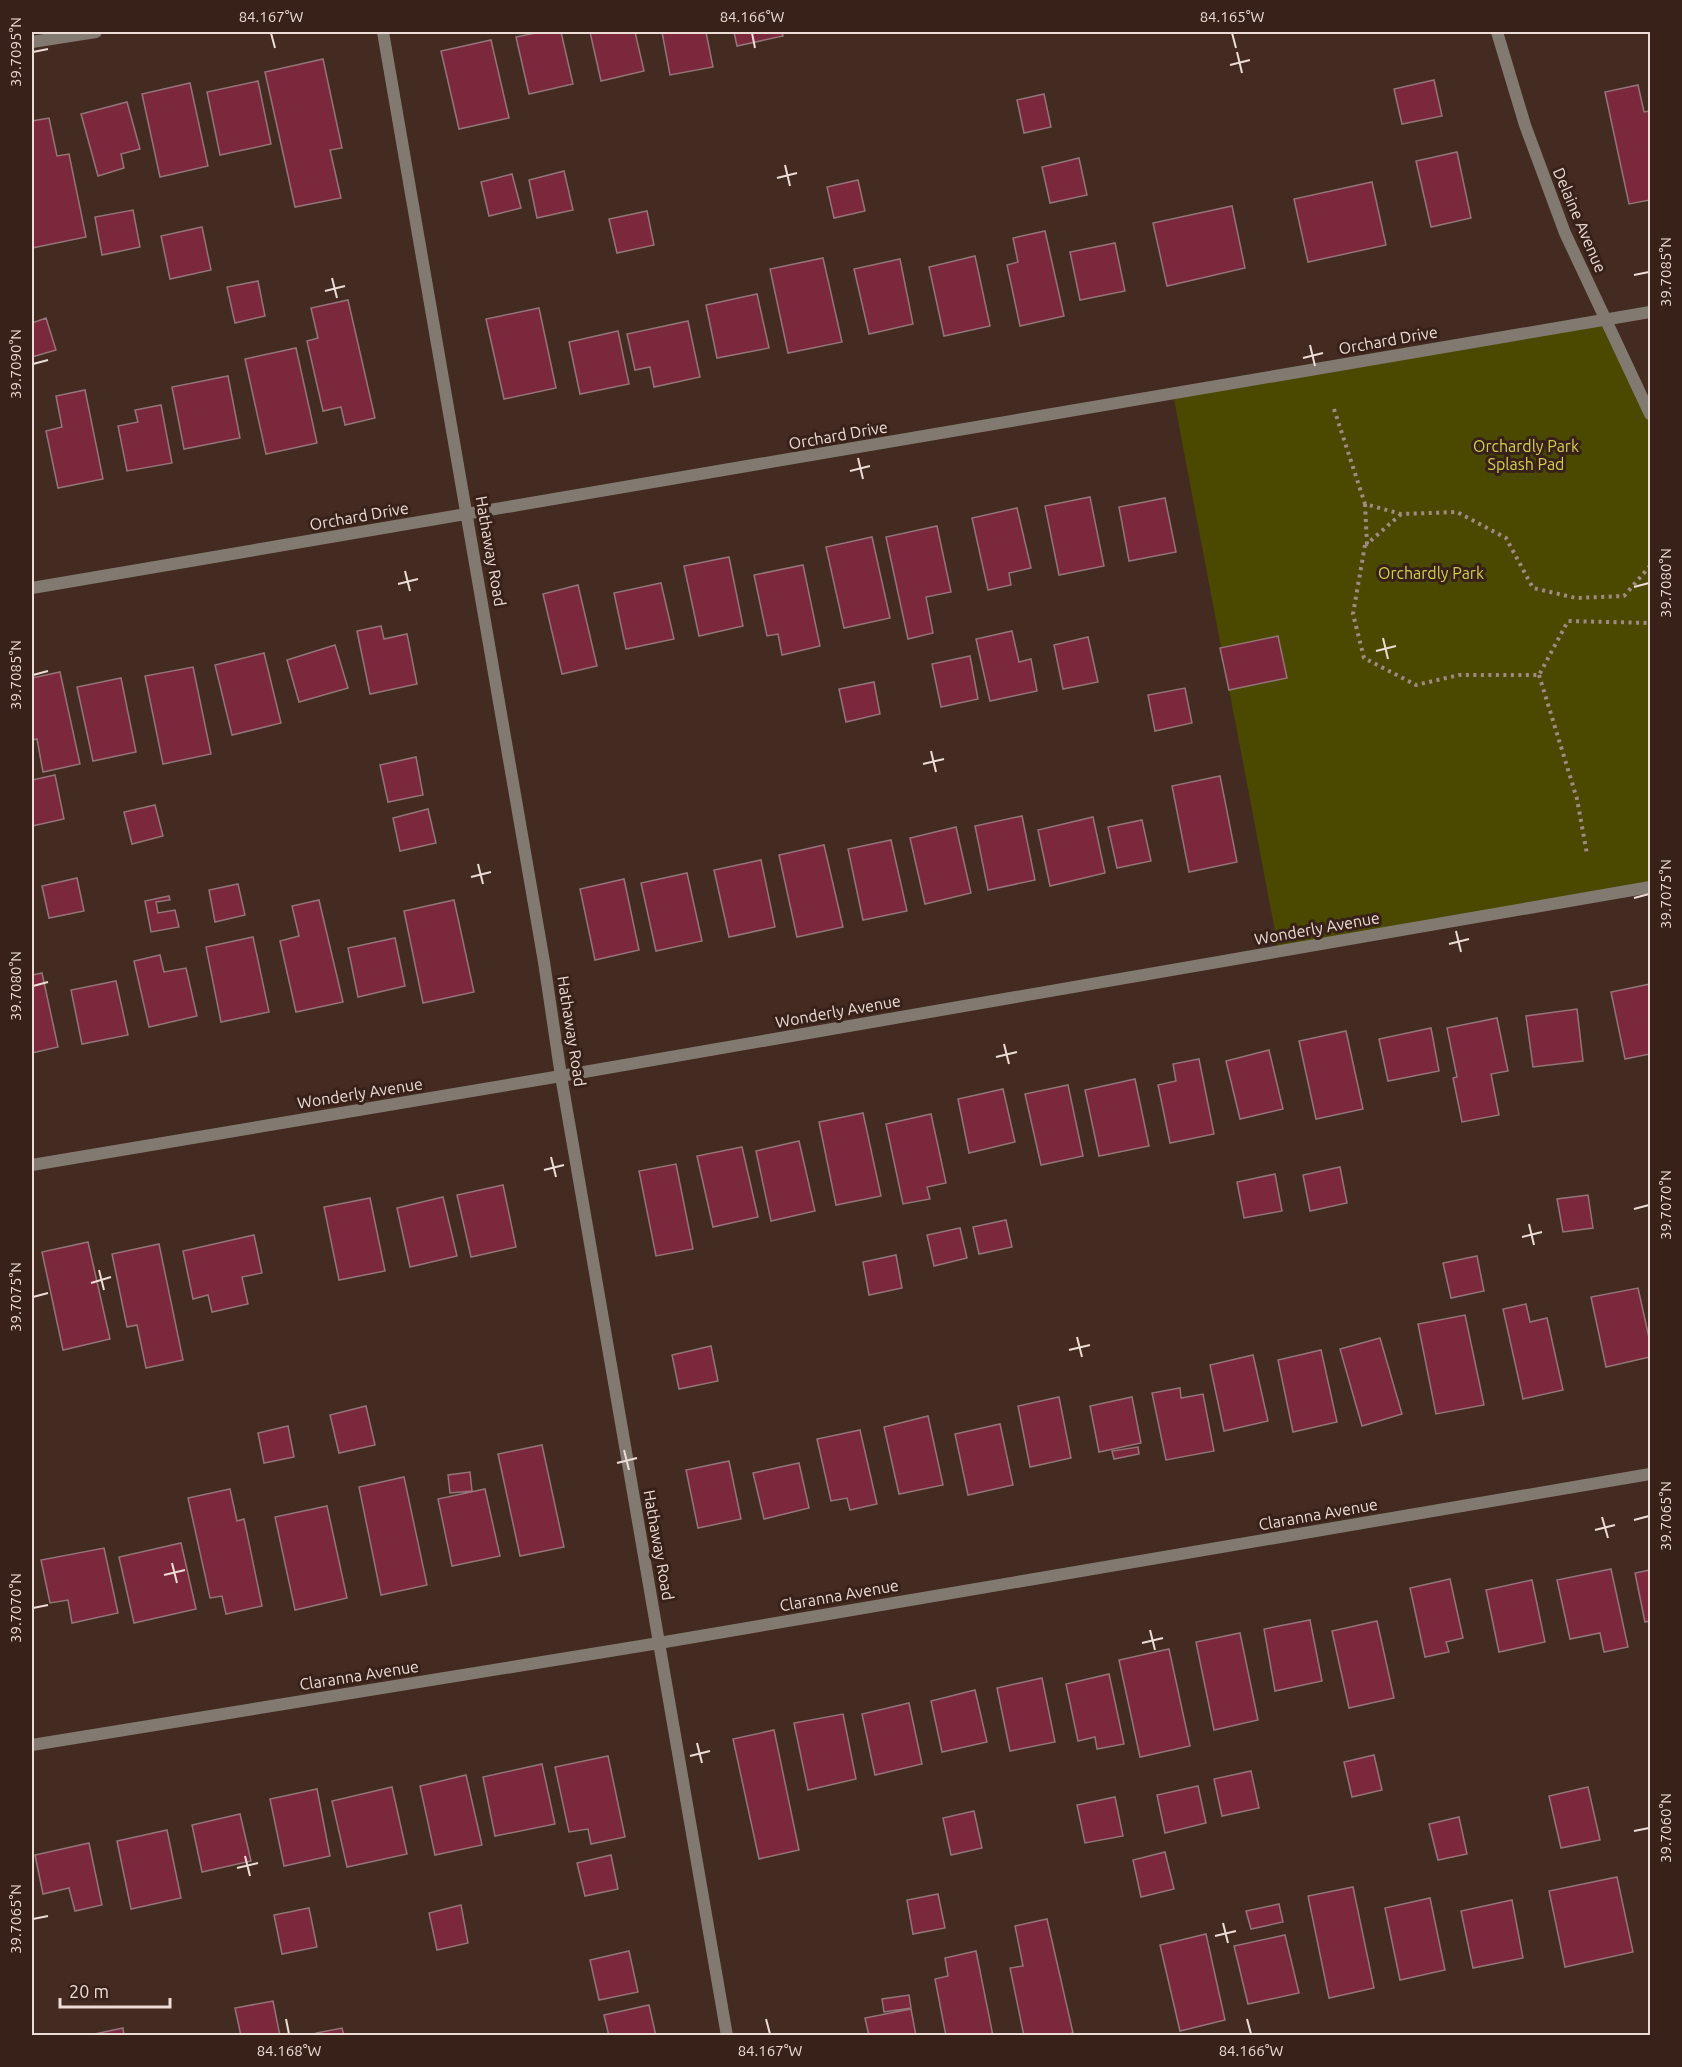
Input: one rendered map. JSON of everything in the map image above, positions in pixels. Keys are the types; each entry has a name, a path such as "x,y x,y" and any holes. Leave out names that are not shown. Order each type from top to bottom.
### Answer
{"street":[{"path":"32,42 96,32"},
{"name":"Hathaway Road","path":"383,32 468,515 542,950 561,1076 728,2036"},
{"name":"Delaine Avenue","path":"1497,32 1525,125 1566,233 1650,414"},
{"name":"Orchard Drive","path":"32,588 1650,312"},
{"name":"Wonderly Avenue","path":"32,1165 561,1076 1650,887"},
{"name":"Claranna Avenue","path":"32,1745 659,1642 1650,1474"}],"path":[{"path":"1334,409 1365,504 1367,544 1401,514"},
{"path":"1365,504 1401,514 1457,512 1506,538 1533,588 1576,598 1624,596 1650,566"},
{"path":"1365,545 1353,614 1364,658 1416,685 1459,675 1539,675"},
{"path":"1587,854 1577,799 1539,675 1568,621 1650,623"}],"green space":[{"name":"Orchardly Park","path":"1605,320 1650,414 1650,887 1279,952 1173,394"}],"building":[{"path":"540,32 561,32 573,84 529,94 516,37"},
{"path":"590,32 635,32 644,71 601,81"},
{"path":"662,32 706,32 713,67 670,75"},
{"path":"734,32 782,32 783,36 737,46"},
{"path":"491,40 509,118 459,129 441,51"},
{"path":"323,59 342,148 330,150 341,198 295,207 265,72"},
{"path":"1434,80 1442,116 1402,124 1394,89"},
{"path":"258,81 271,144 220,155 207,92"},
{"path":"190,83 208,166 160,177 142,94"},
{"path":"1638,85 1644,112 1650,111 1650,200 1629,204 1605,92"},
{"path":"1044,94 1051,127 1024,133 1017,100"},
{"path":"127,102 140,149 121,154 124,168 98,176 81,114"},
{"path":"49,118 57,156 69,154 86,237 32,248 32,121"},
{"path":"1457,152 1471,218 1431,227 1416,161"},
{"path":"1079,158 1087,195 1050,203 1042,167"},
{"path":"564,171 573,210 537,218 529,180"},
{"path":"512,174 521,208 489,216 481,182"},
{"path":"858,180 865,211 834,218 827,187"},
{"path":"1372,182 1386,245 1308,262 1294,199"},
{"path":"1232,206 1245,268 1167,286 1153,223"},
{"path":"133,210 140,247 102,255 95,217"},
{"path":"647,211 654,245 617,253 609,219"},
{"path":"202,227 211,270 170,279 161,236"},
{"path":"1045,231 1064,316 1020,326 1007,265 1018,262 1013,238"},
{"path":"1115,243 1125,291 1080,300 1070,252"},
{"path":"975,256 990,326 944,336 929,267"},
{"path":"823,258 842,342 788,353 770,269"},
{"path":"900,259 913,324 869,334 854,269"},
{"path":"258,281 265,316 235,323 227,287"},
{"path":"757,294 769,348 717,358 706,305"},
{"path":"348,300 375,418 345,425 341,407 323,411 307,341 318,338 311,308"},
{"path":"539,308 556,388 504,399 486,319"},
{"path":"46,318 56,350 32,357 32,323"},
{"path":"688,321 700,377 654,387 650,367 635,370 627,334"},
{"path":"618,331 629,384 580,394 569,342"},
{"path":"296,348 317,443 266,454 245,359"},
{"path":"228,376 240,438 184,449 172,387"},
{"path":"85,390 103,479 58,488 46,431 62,427 56,396"},
{"path":"161,405 172,463 127,471 118,426 138,422 135,410"},
{"path":"1090,497 1104,566 1059,575 1045,506"},
{"path":"1165,498 1176,552 1129,561 1119,507"},
{"path":"1017,508 1031,568 1009,573 1011,585 988,590 972,518"},
{"path":"937,526 951,592 926,597 933,633 908,639 886,537"},
{"path":"872,537 890,618 844,628 826,547"},
{"path":"729,557 743,626 699,636 684,566"},
{"path":"803,565 820,646 782,655 778,634 767,636 754,575"},
{"path":"661,583 674,639 626,649 614,593"},
{"path":"578,585 597,666 562,674 543,594"},
{"path":"381,626 384,639 407,634 417,684 370,694 357,631"},
{"path":"1012,631 1019,662 1031,659 1037,691 990,701 976,639"},
{"path":"1278,636 1287,678 1229,690 1220,648"},
{"path":"1088,637 1098,682 1063,689 1054,645"},
{"path":"335,645 348,688 299,702 287,660"},
{"path":"264,653 281,723 232,735 215,665"},
{"path":"970,656 978,699 941,707 932,664"},
{"path":"193,667 211,754 163,764 145,676"},
{"path":"60,672 80,764 43,772 37,739 32,740 32,678"},
{"path":"121,678 136,752 93,761 77,687"},
{"path":"874,682 880,714 846,722 839,689"},
{"path":"1185,688 1192,723 1155,731 1148,695"},
{"path":"416,757 423,795 388,802 380,765"},
{"path":"55,775 64,819 32,826 32,780"},
{"path":"1220,776 1237,862 1189,872 1172,786"},
{"path":"155,805 163,836 132,844 124,812"},
{"path":"428,809 436,843 400,851 393,818"},
{"path":"1022,816 1035,880 988,890 975,826"},
{"path":"1093,817 1105,873 1050,886 1038,830"},
{"path":"1142,820 1151,861 1117,868 1108,827"},
{"path":"956,827 971,893 925,904 910,838"},
{"path":"891,840 907,911 863,920 848,849"},
{"path":"824,845 843,927 797,937 779,855"},
{"path":"761,860 775,927 729,937 714,870"},
{"path":"687,873 702,941 656,951 641,883"},
{"path":"77,878 84,911 49,918 42,886"},
{"path":"624,879 639,950 595,960 580,889"},
{"path":"238,884 245,915 215,922 209,890"},
{"path":"169,896 170,900 156,902 158,913 175,910 179,927 151,932 145,901"},
{"path":"319,900 343,1002 296,1012 280,941 299,936 292,906"},
{"path":"454,900 474,992 423,1003 404,911"},
{"path":"253,937 269,1012 221,1022 206,947"},
{"path":"395,938 405,986 358,997 348,948"},
{"path":"160,955 164,972 186,968 197,1016 149,1027 134,961"},
{"path":"42,973 58,1047 32,1053 32,975"},
{"path":"116,981 128,1035 82,1044 71,990"},
{"path":"1650,984 1650,1054 1625,1059 1611,992"},
{"path":"1577,1009 1583,1061 1533,1067 1526,1016"},
{"path":"1497,1018 1508,1071 1491,1074 1499,1115 1462,1122 1453,1078 1457,1077 1447,1028"},
{"path":"1431,1028 1439,1071 1388,1081 1379,1039"},
{"path":"1346,1031 1363,1109 1316,1119 1299,1041"},
{"path":"1269,1050 1283,1109 1240,1119 1226,1061"},
{"path":"1199,1059 1214,1134 1170,1143 1158,1085 1176,1081 1173,1064"},
{"path":"1135,1079 1149,1146 1099,1156 1085,1090"},
{"path":"1068,1085 1083,1156 1041,1165 1025,1094"},
{"path":"1003,1089 1015,1142 969,1153 958,1099"},
{"path":"863,1113 881,1196 836,1205 819,1122"},
{"path":"931,1114 946,1183 927,1187 930,1199 903,1204 886,1124"},
{"path":"799,1141 815,1211 771,1221 756,1151"},
{"path":"742,1147 758,1217 713,1227 697,1156"},
{"path":"676,1164 693,1249 656,1256 639,1171"},
{"path":"1340,1167 1347,1203 1310,1211 1303,1175"},
{"path":"1275,1174 1282,1211 1244,1218 1237,1182"},
{"path":"503,1185 516,1247 471,1257 457,1195"},
{"path":"1588,1195 1593,1228 1563,1232 1557,1199"},
{"path":"443,1197 457,1256 410,1267 397,1208"},
{"path":"370,1198 385,1271 339,1280 324,1207"},
{"path":"1006,1220 1012,1247 979,1254 973,1227"},
{"path":"960,1228 967,1258 934,1266 927,1235"},
{"path":"254,1235 262,1273 242,1277 248,1304 212,1312 208,1295 193,1299 183,1251"},
{"path":"88,1242 110,1339 63,1350 42,1252"},
{"path":"159,1244 183,1360 146,1368 137,1325 127,1327 112,1254"},
{"path":"896,1255 902,1288 869,1295 863,1262"},
{"path":"1477,1256 1484,1291 1451,1298 1443,1263"},
{"path":"1638,1288 1650,1342 1650,1357 1606,1367 1591,1297"},
{"path":"1526,1304 1530,1322 1547,1318 1563,1390 1523,1399 1503,1309"},
{"path":"1465,1315 1484,1405 1436,1414 1418,1324"},
{"path":"1380,1338 1402,1414 1362,1426 1340,1349"},
{"path":"711,1346 718,1381 679,1389 672,1355"},
{"path":"1321,1350 1337,1422 1293,1432 1278,1360"},
{"path":"1253,1355 1268,1421 1224,1431 1210,1365"},
{"path":"1180,1388 1181,1398 1203,1394 1214,1451 1166,1460 1152,1393"},
{"path":"1059,1397 1071,1458 1030,1467 1018,1406"},
{"path":"1132,1397 1141,1443 1099,1452 1090,1406"},
{"path":"366,1406 375,1445 339,1453 330,1415"},
{"path":"928,1416 943,1485 899,1494 884,1427"},
{"path":"1000,1424 1013,1485 968,1495 955,1434"},
{"path":"288,1426 294,1457 264,1463 258,1433"},
{"path":"860,1430 877,1504 850,1510 847,1498 831,1501 817,1439"},
{"path":"542,1445 564,1547 520,1556 498,1454"},
{"path":"1138,1447 1139,1454 1114,1459 1112,1451"},
{"path":"729,1461 741,1519 698,1528 686,1470"},
{"path":"799,1463 809,1508 764,1519 753,1473"},
{"path":"470,1472 472,1491 450,1493 448,1475"},
{"path":"404,1477 427,1585 381,1595 359,1487"},
{"path":"230,1489 237,1521 244,1519 262,1606 226,1614 222,1596 210,1598 188,1498"},
{"path":"485,1489 500,1556 452,1566 438,1499"},
{"path":"327,1506 347,1598 295,1610 275,1517"},
{"path":"181,1543 196,1609 134,1623 119,1557"},
{"path":"104,1548 118,1613 72,1623 68,1600 50,1603 41,1560"},
{"path":"1611,1569 1628,1647 1604,1652 1600,1633 1570,1639 1557,1580"},
{"path":"1650,1570 1650,1621 1645,1622 1635,1573"},
{"path":"1450,1579 1463,1638 1446,1642 1449,1652 1425,1657 1410,1588"},
{"path":"1532,1580 1545,1642 1499,1652 1486,1590"},
{"path":"1310,1620 1322,1681 1275,1691 1264,1629"},
{"path":"1377,1621 1394,1698 1349,1708 1332,1631"},
{"path":"1240,1633 1258,1720 1214,1730 1196,1642"},
{"path":"1169,1649 1190,1746 1140,1757 1119,1660"},
{"path":"1109,1674 1124,1744 1097,1749 1095,1737 1078,1741 1066,1684"},
{"path":"1042,1678 1055,1742 1010,1751 997,1688"},
{"path":"975,1690 987,1742 942,1752 931,1701"},
{"path":"909,1703 922,1764 875,1775 862,1714"},
{"path":"843,1714 856,1779 808,1790 794,1723"},
{"path":"774,1730 799,1850 759,1859 733,1739"},
{"path":"1374,1755 1382,1790 1352,1797 1344,1762"},
{"path":"608,1756 625,1837 591,1844 588,1829 569,1832 555,1767"},
{"path":"542,1764 555,1824 495,1836 483,1777"},
{"path":"1251,1771 1259,1808 1222,1816 1214,1779"},
{"path":"466,1775 482,1845 435,1855 420,1786"},
{"path":"1198,1786 1206,1823 1165,1833 1157,1795"},
{"path":"392,1787 407,1854 347,1867 332,1801"},
{"path":"1588,1787 1600,1840 1561,1848 1549,1796"},
{"path":"317,1789 330,1856 284,1866 270,1799"},
{"path":"1115,1797 1123,1836 1085,1843 1077,1805"},
{"path":"974,1811 982,1848 951,1855 943,1818"},
{"path":"240,1814 251,1861 202,1872 192,1825"},
{"path":"1459,1817 1467,1854 1438,1860 1429,1824"},
{"path":"167,1830 181,1898 131,1909 117,1841"},
{"path":"89,1843 102,1905 75,1911 69,1888 43,1894 35,1855"},
{"path":"1165,1852 1174,1889 1141,1897 1133,1860"},
{"path":"611,1855 618,1889 585,1896 577,1863"},
{"path":"1617,1877 1633,1952 1565,1967 1549,1891"},
{"path":"1353,1887 1374,1988 1329,1998 1308,1896"},
{"path":"938,1894 945,1928 913,1934 907,1900"},
{"path":"1430,1898 1445,1970 1400,1980 1385,1908"},
{"path":"1512,1900 1523,1958 1473,1968 1461,1911"},
{"path":"1279,1904 1283,1922 1251,1929 1246,1911"},
{"path":"461,1905 468,1943 437,1950 429,1913"},
{"path":"309,1908 317,1947 282,1954 274,1915"},
{"path":"1047,1919 1073,2033 1061,2036 1024,2036 1010,1968 1023,1966 1015,1926"},
{"path":"1206,1934 1225,2020 1180,2031 1160,1945"},
{"path":"1285,1935 1299,1993 1248,2004 1234,1946"},
{"path":"629,1951 638,1992 599,2000 590,1960"},
{"path":"976,1951 993,2036 946,2036 935,1979 948,1976 945,1958"},
{"path":"909,1995 911,2008 884,2012 882,1999"},
{"path":"273,2001 280,2036 241,2036 235,2008"},
{"path":"649,2005 656,2036 609,2036 604,2015"},
{"path":"911,2009 916,2036 869,2036 865,2018"},
{"path":"123,2028 124,2036 90,2036 90,2035"},
{"path":"342,2028 344,2036 316,2036 316,2033"}],"park label":[{"name":"Orchardly Park Splash Pad","path":"1526,455"}]}
